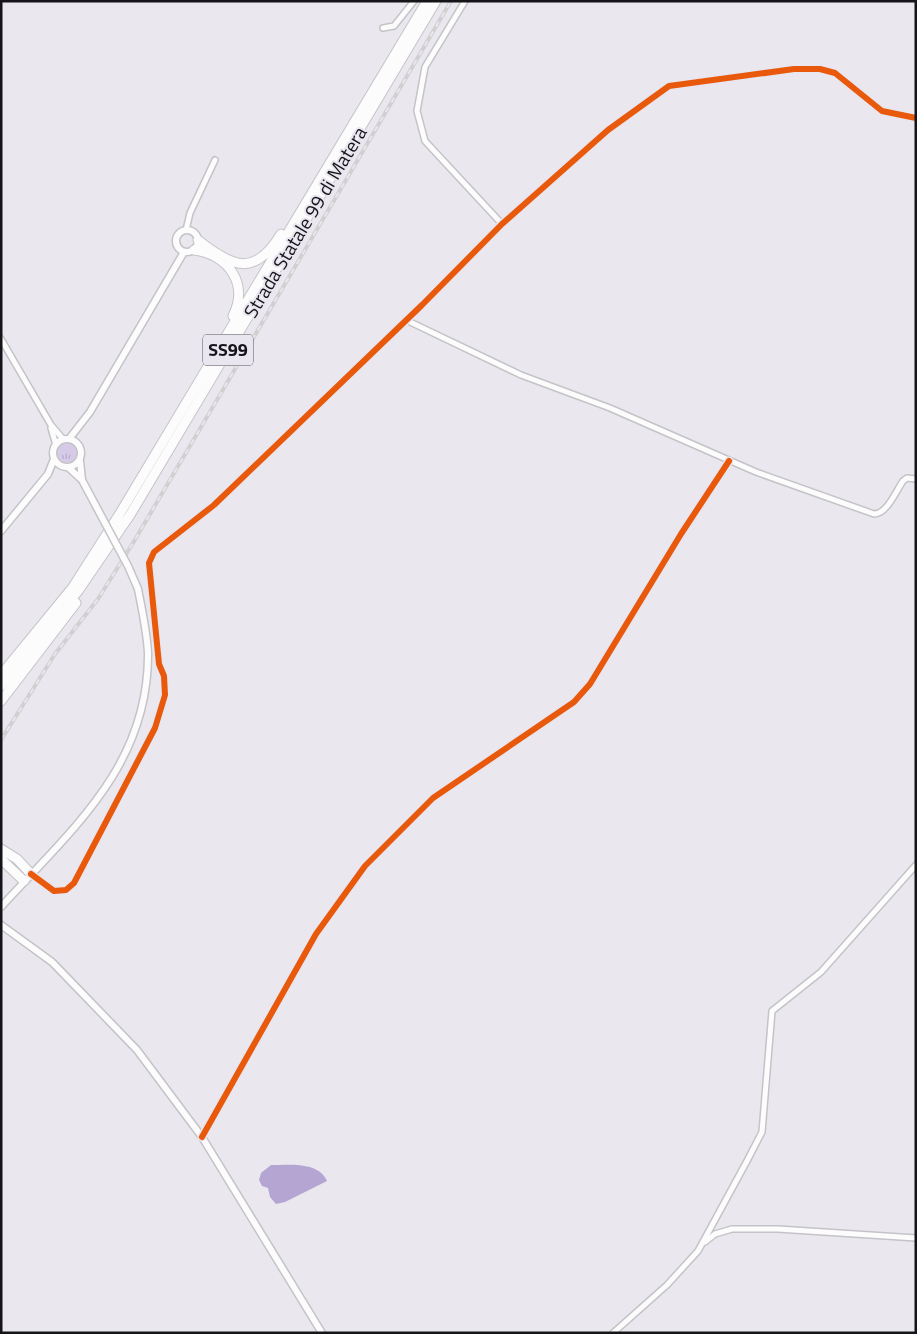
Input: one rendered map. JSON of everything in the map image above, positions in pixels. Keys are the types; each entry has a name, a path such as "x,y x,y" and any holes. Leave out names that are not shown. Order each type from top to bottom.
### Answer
{"highway":[{"name":"SS99","path":"1,675 73,587 119,515 427,1"},
{"name":"Strada Statale 99 di Matera","path":"1,686 78,591 130,515 436,1"},
{"path":"198,240 235,263 256,261 265,256 353,118 376,87"},
{"path":"171,430 202,368 232,318 238,306 240,295 238,284 232,272 223,262 209,254 194,250"},
{"path":"1,702 56,632 98,571 130,515"},
{"path":"1,849 17,859 31,874"},
{"path":"1,859 24,882"}],"street":[{"path":"383,28 394,26 414,1"},
{"path":"465,1 425,68 417,111 426,141 502,224"},
{"path":"31,874 54,891 66,890 74,883 155,728 165,695 164,676 159,664 149,563 154,552 214,505 406,320 502,224 608,130 670,86 794,69 820,69 835,73 882,111 916,118"},
{"path":"186,230 190,214 215,160"},
{"path":"1,530 48,474 54,459 53,452 56,445 81,426 184,252 194,250 198,240 193,232 186,230 180,233 176,240 178,247 184,252"},
{"path":"406,320 521,375 610,408 730,461 877,514 884,510 902,481 907,478 916,479"},
{"path":"1,339 51,425 56,445"},
{"path":"51,425 66,439 78,444"},
{"path":"1,906 101,796 130,745 142,710 147,675 146,633 138,589 128,566 82,480 80,461 82,452 78,444 81,426"},
{"path":"54,459 82,480"},
{"path":"48,474 80,461"},
{"path":"202,1137 316,934 365,866 433,798 574,702 590,684 681,534 730,461"},
{"path":"702,1244 762,1132 772,1011 821,972 916,865"},
{"path":"1,925 52,962 137,1050 202,1137 322,1333"},
{"path":"613,1333 667,1285 702,1244 715,1234 732,1229 778,1229 916,1238"}],"green space":[{"path":"67,443 74,446 77,453 74,460 67,463 60,460 57,453 60,446"}],"shaded area":[{"path":"271,1165 310,1167 317,1170 327,1181 285,1202 276,1204 270,1197 268,1188 262,1186 259,1180 261,1173"}],"railway":[{"path":"1,740 55,654 98,599 133,543 451,1"}],"cycle path":[{"path":"31,874 54,891 66,890 74,883 155,728 165,695 164,676 159,664 149,563 154,552 214,505 422,305 502,224 608,130 669,86 794,69 820,69 835,73 882,111 916,118"},
{"path":"202,1137 316,934 365,866 433,798 574,702 590,684 681,534 729,461"}]}
